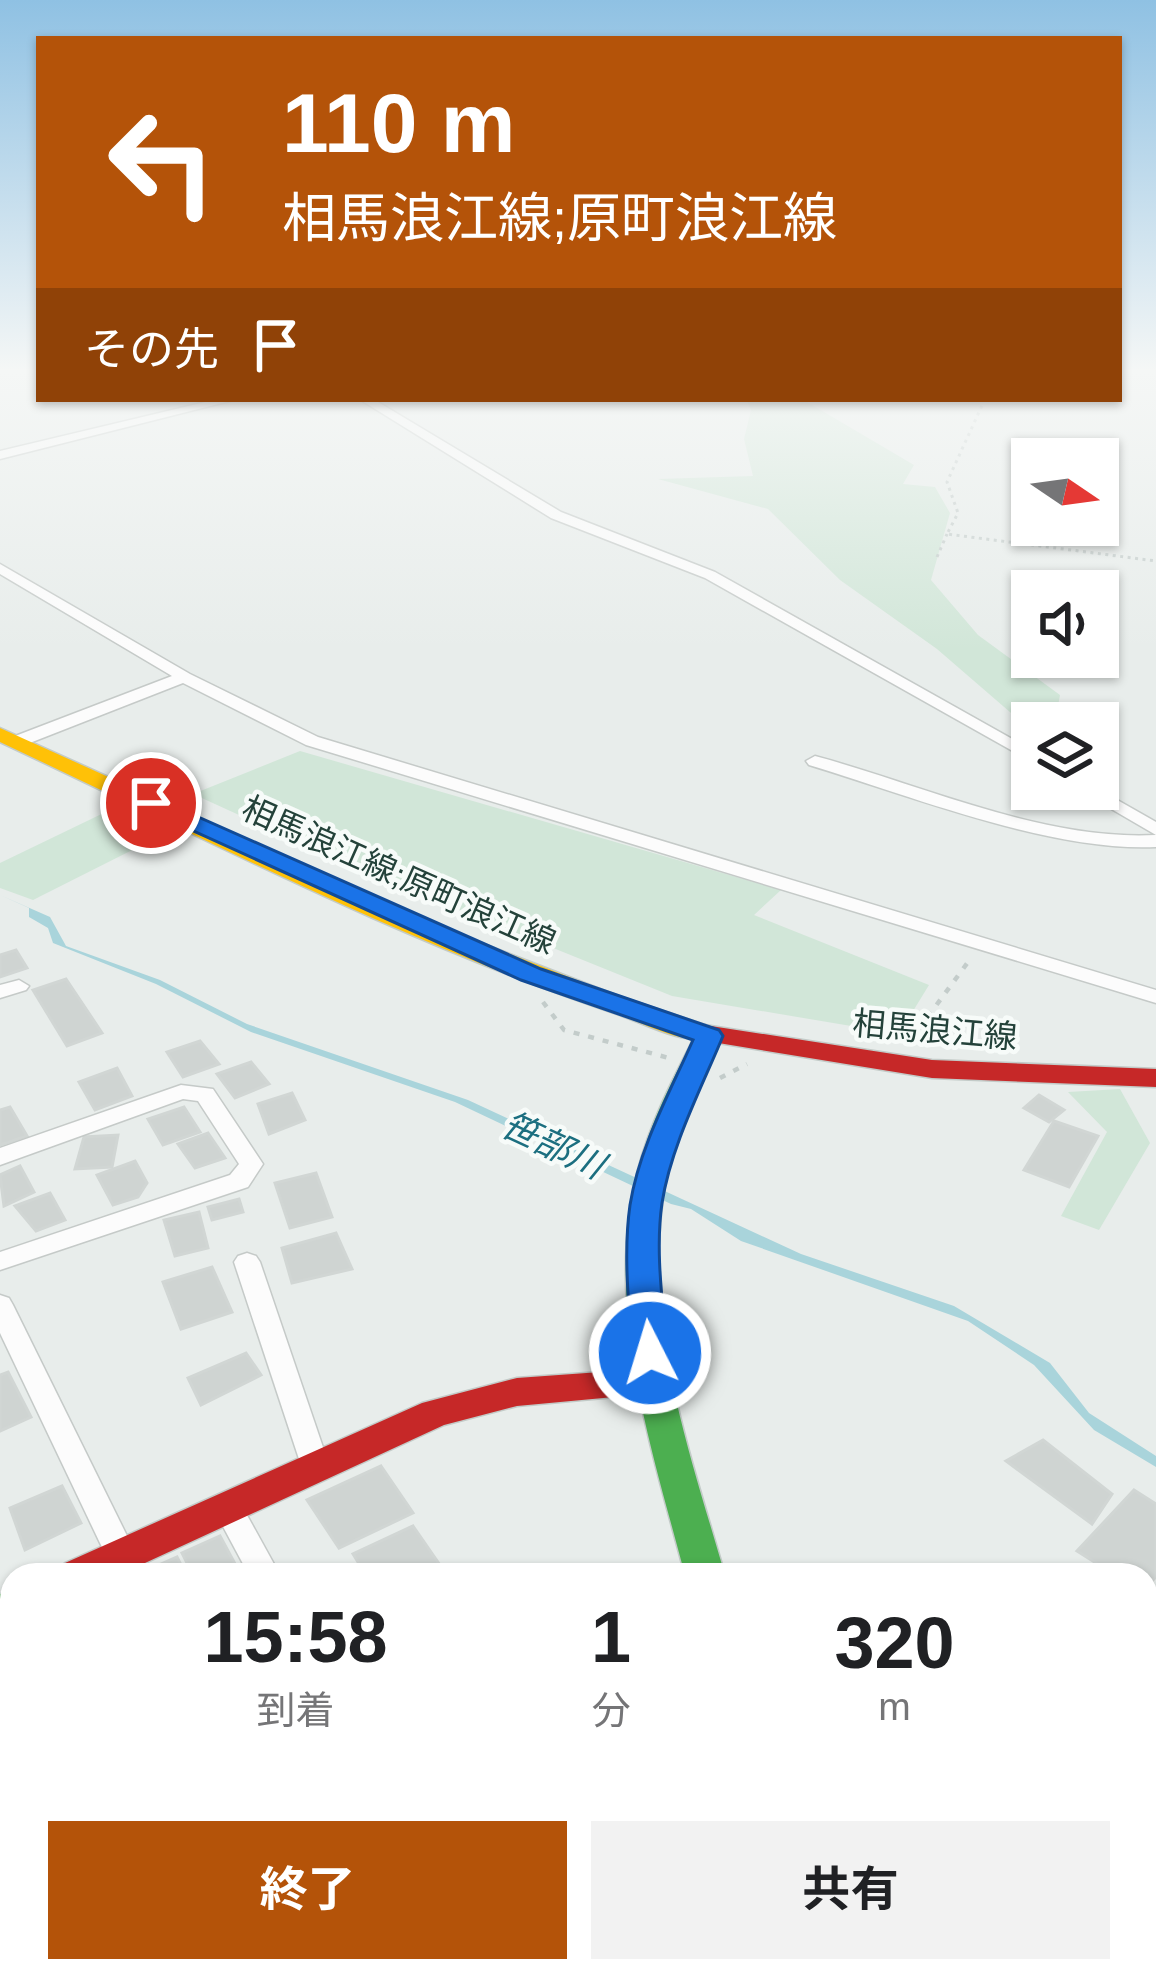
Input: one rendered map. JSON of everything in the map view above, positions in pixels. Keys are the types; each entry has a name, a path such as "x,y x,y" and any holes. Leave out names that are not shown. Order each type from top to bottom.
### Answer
{"main road":[{"name":"相馬浪江線;原町浪江線","path":"8,738 471,949 612,1006 709,1036"},
{"name":"相馬浪江線","path":"709,1036 992,1074 1156,1078"},
{"path":"702,1563 656,1382 645,1302 644,1246 646,1203 658,1162 709,1036"},
{"path":"104,1563 435,1413 488,1397 656,1382"}],"street":[{"path":"475,466 556,515 710,575 1011,745"},
{"path":"0,568 184,677 312,741 1156,997"},
{"path":"8,738 184,677"},
{"path":"815,761 1089,838 1137,845 1156,841"},
{"path":"1119,808 1156,830"},
{"path":"0,1157 181,1091 205,1094 251,1164 239,1181 0,1262"},
{"path":"248,1262 315,1465"},
{"path":"0,1305 121,1555"},
{"path":"226,1506 258,1563"}],"path":[{"path":"937,557 958,513 947,482 955,466"},
{"path":"947,534 1156,561"},
{"path":"892,1064 981,945"},
{"path":"711,1091 731,1070 758,1060"}],"green space":[{"path":"750,466 914,466 903,484 935,487 950,513 931,580 978,635 1011,659 1011,678 1037,678 1060,695 1059,702 1011,702 1011,713 937,649 840,580 768,509 658,479 753,476"},
{"path":"300,751 781,890 754,915 929,985 899,1034 672,996 358,869 193,794"},
{"path":"114,808 166,833 33,900 0,888 0,863"},
{"path":"1120,1089 1150,1143 1099,1230 1061,1216 1107,1132 1068,1092"}],"water":[{"name":"笹部川","path":"0,895 50,917 66,946 160,980 247,1024 468,1100 801,1254 954,1306 1050,1363 1089,1413 1156,1456 1156,1467 1094,1430 1034,1365 968,1321 741,1241 691,1209 671,1204 455,1102 251,1032 156,984 53,943 48,928 29,917 29,908"}],"building":[{"path":"16,950 27,968 0,977 0,955"},
{"path":"66,979 102,1033 67,1046 33,990"},
{"path":"200,1041 219,1064 183,1077 167,1052"},
{"path":"251,1062 269,1084 235,1098 217,1074"},
{"path":"117,1068 132,1096 95,1110 79,1082"},
{"path":"292,1093 305,1120 269,1134 258,1104"},
{"path":"1039,1095 1064,1110 1049,1122 1024,1108"},
{"path":"10,1107 27,1136 0,1145 0,1110"},
{"path":"184,1107 200,1132 163,1145 148,1119"},
{"path":"1054,1121 1098,1136 1069,1187 1024,1170"},
{"path":"208,1133 225,1158 195,1168 178,1144"},
{"path":"118,1135 112,1167 75,1169 84,1137"},
{"path":"135,1161 147,1183 138,1197 113,1205 97,1175"},
{"path":"20,1166 34,1192 4,1206 0,1175"},
{"path":"316,1173 332,1217 290,1228 275,1183"},
{"path":"50,1193 65,1220 36,1231 15,1206"},
{"path":"239,1199 243,1212 212,1220 208,1207"},
{"path":"199,1212 208,1248 175,1256 164,1220"},
{"path":"336,1233 352,1269 292,1283 282,1248"},
{"path":"212,1267 232,1312 181,1329 163,1282"},
{"path":"246,1353 261,1375 201,1405 188,1378"},
{"path":"8,1372 31,1417 0,1431 0,1375"},
{"path":"1043,1440 1112,1494 1092,1524 1006,1461"},
{"path":"381,1466 413,1513 339,1548 307,1500"},
{"path":"62,1486 81,1523 25,1550 10,1508"},
{"path":"1134,1490 1156,1504 1156,1563 1096,1563 1077,1551"},
{"path":"413,1526 438,1563 359,1563 353,1554"},
{"path":"220,1536 235,1563 187,1563 182,1553"}],"traffic: fast":[{"path":"702,1563 666,1433 647,1335 643,1237 659,1149 709,1036"}],"traffic: slow":[{"path":"0,734 431,933 698,1032"}],"traffic: jam":[{"path":"698,1032 932,1069 1156,1078"},
{"path":"105,1563 435,1413 517,1392 656,1382"}],"route":[{"path":"151,803 531,975 709,1036 665,1138 646,1203 644,1281 650,1353"}]}
